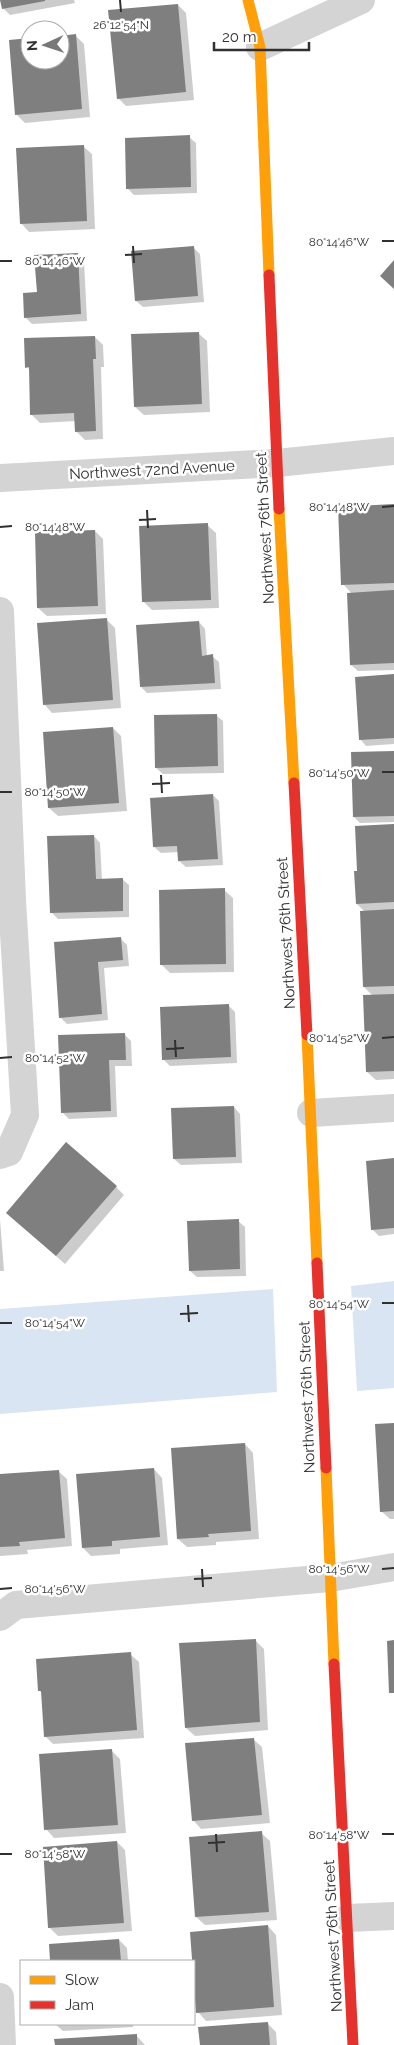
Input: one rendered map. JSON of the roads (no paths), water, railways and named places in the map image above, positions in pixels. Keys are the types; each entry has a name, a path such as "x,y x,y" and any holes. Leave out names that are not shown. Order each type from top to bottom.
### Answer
{"street":[{"name":"Northwest 76th Street","path":"248,0 260,46 277,463 311,1113 330,1578 353,2045"},
{"path":"260,46 361,0"},
{"name":"Northwest 72nd Avenue","path":"0,478 277,463 394,451"},
{"path":"0,611 6,900 25,1115 5,1153"},
{"path":"311,1113 394,1108"},
{"path":"0,1617 16,1605 330,1578 394,1568"},
{"path":"348,1918 394,1916"},
{"path":"0,1997 2,2045"}],"water":[{"path":"394,1281 394,1388 357,1391 351,1286"},
{"path":"273,1289 277,1392 0,1414 0,1309"}]}
